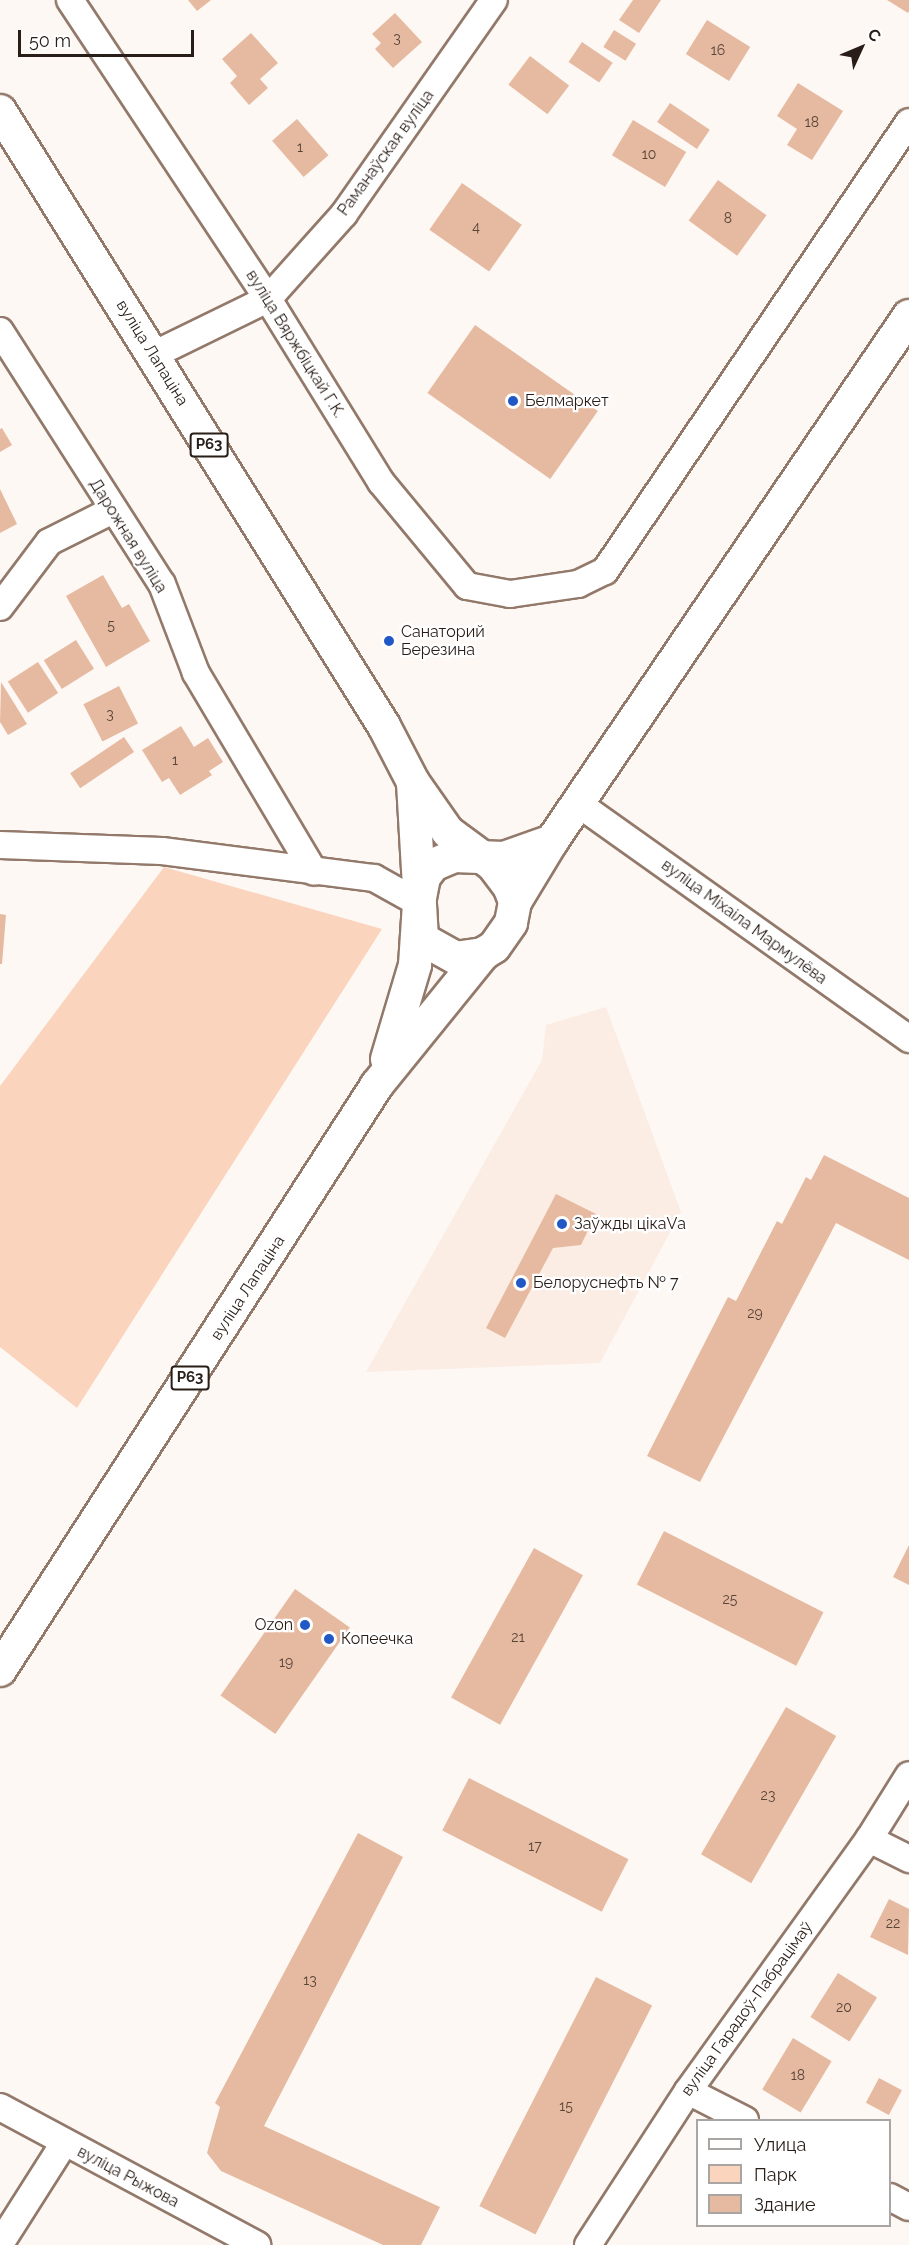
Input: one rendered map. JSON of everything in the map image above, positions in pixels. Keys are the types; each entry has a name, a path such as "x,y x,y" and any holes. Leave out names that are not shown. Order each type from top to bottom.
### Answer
{"main road":[{"name":"вуліца Лапаціна","path":"0,111 384,726 413,782 448,831 502,875 515,902 505,934 483,954 377,1085 0,1670"},
{"path":"515,902 552,841 580,805 909,316"},
{"name":"вуліца Лапаціна","path":"413,782 419,931 431,948 456,958 483,954"},
{"path":"481,859 504,858 552,841"},
{"name":"вуліца Лапаціна","path":"377,1085 401,1023 415,965 418,903 424,877 433,865 454,856 481,859"}],"street":[{"name":"вуліца Вяржбіцкай Г.К.","path":"70,0 268,299 381,482 467,586 510,594 578,584 605,571 909,122"},
{"name":"Раманаўская вуліца","path":"268,299 344,214 494,0"},
{"path":"153,355 268,299"},
{"name":"Дарожная вуліца","path":"0,331 111,511 162,584 196,673 314,872"},
{"path":"0,607 49,542 111,511"},
{"name":"вуліца Міхаіла Мармулёва","path":"580,805 909,1039"},
{"path":"0,845 162,851 374,878 418,903"},
{"name":"вуліца Гарадоў-Пабрацімаў","path":"588,2245 688,2091 869,1839 909,1775"},
{"path":"869,1839 909,1859"},
{"path":"688,2091 741,2119"},
{"name":"вуліца Рыжова","path":"0,2107 257,2245"},
{"path":"0,2244 64,2143"},
{"path":"891,2198 909,2207"}],"shaded area":[{"path":"606,1007 681,1212 600,1363 366,1372 542,1060 546,1025"}],"green space":[{"path":"164,867 382,929 77,1408 0,1347 0,1086"}],"building":[{"path":"188,0 211,0 197,11"},
{"path":"633,0 661,0 639,33 619,20"},
{"path":"887,0 909,0 908,13"},
{"path":"395,13 422,42 393,68 375,49 381,43 372,34"},
{"path":"707,20 750,47 729,81 686,54"},
{"path":"614,30 636,44 625,61 603,47"},
{"path":"251,33 278,63 260,79 268,88 249,105 230,83 237,76 222,59"},
{"path":"582,42 613,63 599,83 569,62"},
{"path":"530,56 569,85 547,114 508,85"},
{"path":"798,83 843,111 812,160 787,145 797,129 777,116"},
{"path":"670,103 710,130 697,149 657,122"},
{"path":"297,119 328,155 304,177 272,141"},
{"path":"633,120 686,152 665,187 612,155"},
{"path":"718,180 767,215 737,256 689,220"},
{"path":"462,183 522,225 489,272 429,230"},
{"name":"Белмаркет","path":"475,325 598,411 550,479 427,393"},
{"path":"2,428 12,445 0,452 0,429"},
{"path":"0,489 17,524 0,533"},
{"path":"103,575 122,608 129,604 150,641 106,667 66,596"},
{"path":"76,640 94,669 62,689 44,660"},
{"path":"38,662 58,693 28,713 8,682"},
{"path":"1,682 27,724 8,735 0,722"},
{"path":"119,686 138,723 102,742 83,704"},
{"path":"181,726 194,747 208,738 223,762 209,771 212,775 180,795 169,778 162,782 142,750"},
{"path":"124,737 134,752 80,788 70,773"},
{"path":"0,914 6,915 2,964 0,964"},
{"path":"824,1155 909,1198 909,1260 836,1223 700,1482 647,1456 728,1297 736,1301 777,1221 782,1224 806,1177 811,1180"},
{"path":"556,1194 596,1214 581,1245 553,1248 505,1338 486,1328"},
{"path":"664,1531 823,1612 796,1666 637,1584"},
{"path":"909,1545 909,1585 893,1577"},
{"path":"534,1548 583,1575 500,1725 451,1698"},
{"path":"295,1589 350,1627 275,1734 220,1695"},
{"path":"786,1707 836,1736 751,1883 701,1854"},
{"path":"469,1778 628,1859 602,1912 442,1831"},
{"path":"358,1833 403,1857 264,2126 440,2207 421,2245 383,2245 221,2171 207,2153 220,2107 215,2103"},
{"path":"889,1899 909,1909 908,1955 870,1937"},
{"path":"838,1973 877,1997 849,2041 810,2017"},
{"path":"596,1977 652,2006 535,2235 479,2206"},
{"path":"793,2038 832,2061 801,2113 762,2089"},
{"path":"879,2078 902,2090 889,2115 866,2103"}],"place":[{"name":"Белмаркет","path":"513,401"},
{"name":"Санаторий Березина","path":"389,641"},
{"name":"Заўжды цікаVа","path":"562,1224"},
{"name":"Белоруснефть № 7","path":"521,1283"},
{"name":"Ozon","path":"305,1625"},
{"name":"Копеечка","path":"329,1639"}]}
